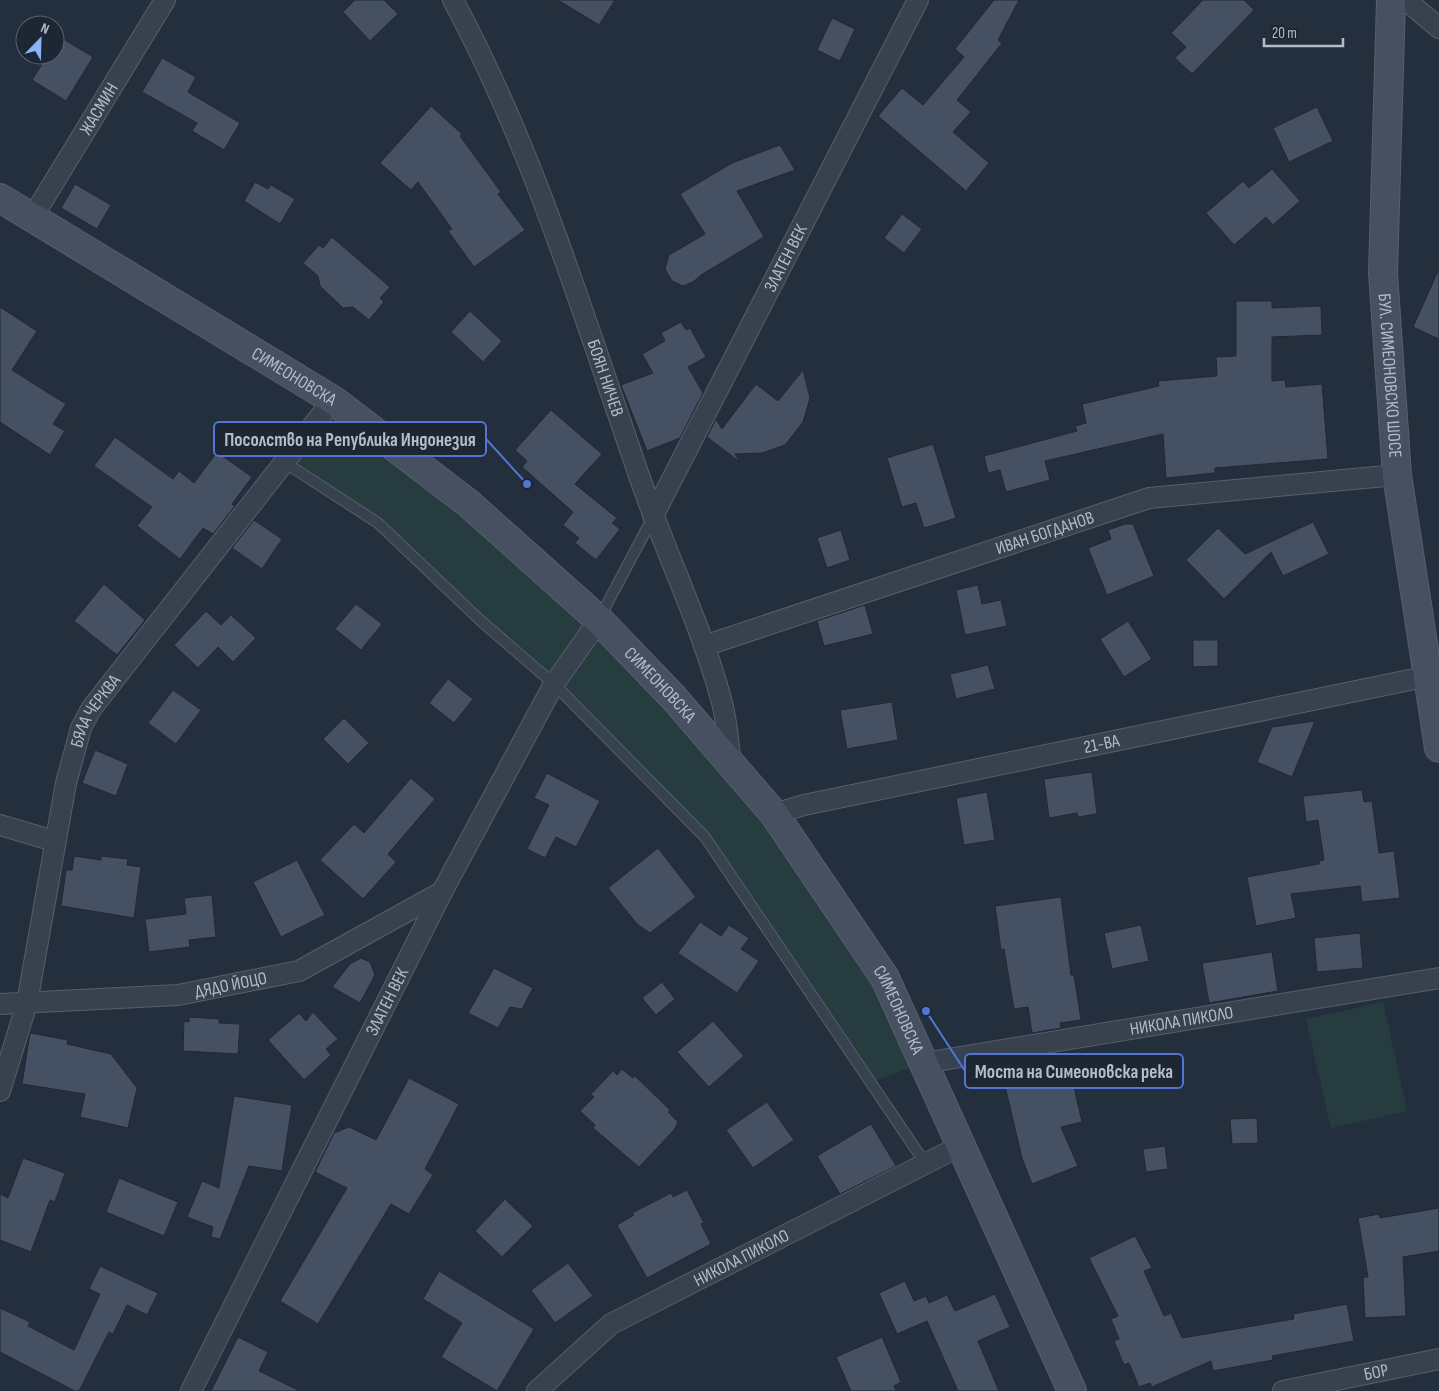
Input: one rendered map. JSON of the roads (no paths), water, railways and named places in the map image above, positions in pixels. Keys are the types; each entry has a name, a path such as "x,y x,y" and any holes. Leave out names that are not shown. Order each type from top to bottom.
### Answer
{"street":[{"name":"ЖАСМИН","path":"32,218 165,0"},
{"name":"БОЯН НИЧЕВ","path":"453,0 477,45 543,200 653,516 704,646 722,700 731,764"},
{"name":"ЗЛАТЕН ВЕК","path":"653,516 918,0"},
{"name":"БУЛ. СИМЕОНОВСКО ШОСЕ","path":"1391,0 1383,273 1397,475 1434,692 1439,748"},
{"path":"1406,0 1439,28"},
{"name":"СИМЕОНОВСКА","path":"0,198 333,400 468,503 598,620 674,698 774,814 885,978 1072,1391"},
{"name":"БЯЛА ЧЕРКВА","path":"0,1091 27,1003 54,841 66,783 81,728 91,710 333,400"},
{"name":"ИВАН БОГДАНОВ","path":"704,646 1149,498 1397,475"},
{"name":"ЗЛАТЕН ВЕК","path":"190,1391 442,892 554,684 598,620"},
{"name":"21-ВА","path":"774,814 804,805 1434,692"},
{"path":"0,825 54,841"},
{"name":"ДЯДО ЙОЦО","path":"0,1004 178,995 298,971 442,892"},
{"name":"НИКОЛА ПИКОЛО","path":"924,1063 1439,978"},
{"name":"НИКОЛА ПИКОЛО","path":"537,1391 611,1324 962,1145"},
{"name":"БОР","path":"1283,1391 1439,1359"}],"lane":[{"path":"284,462 378,523 481,621 554,684 705,837 925,1163"},
{"path":"598,620 653,516"}],"place":[{"name":"Посолство на Република Индонезия","path":"527,484"},
{"name":"Моста на Симеоновска река","path":"926,1011"}]}
